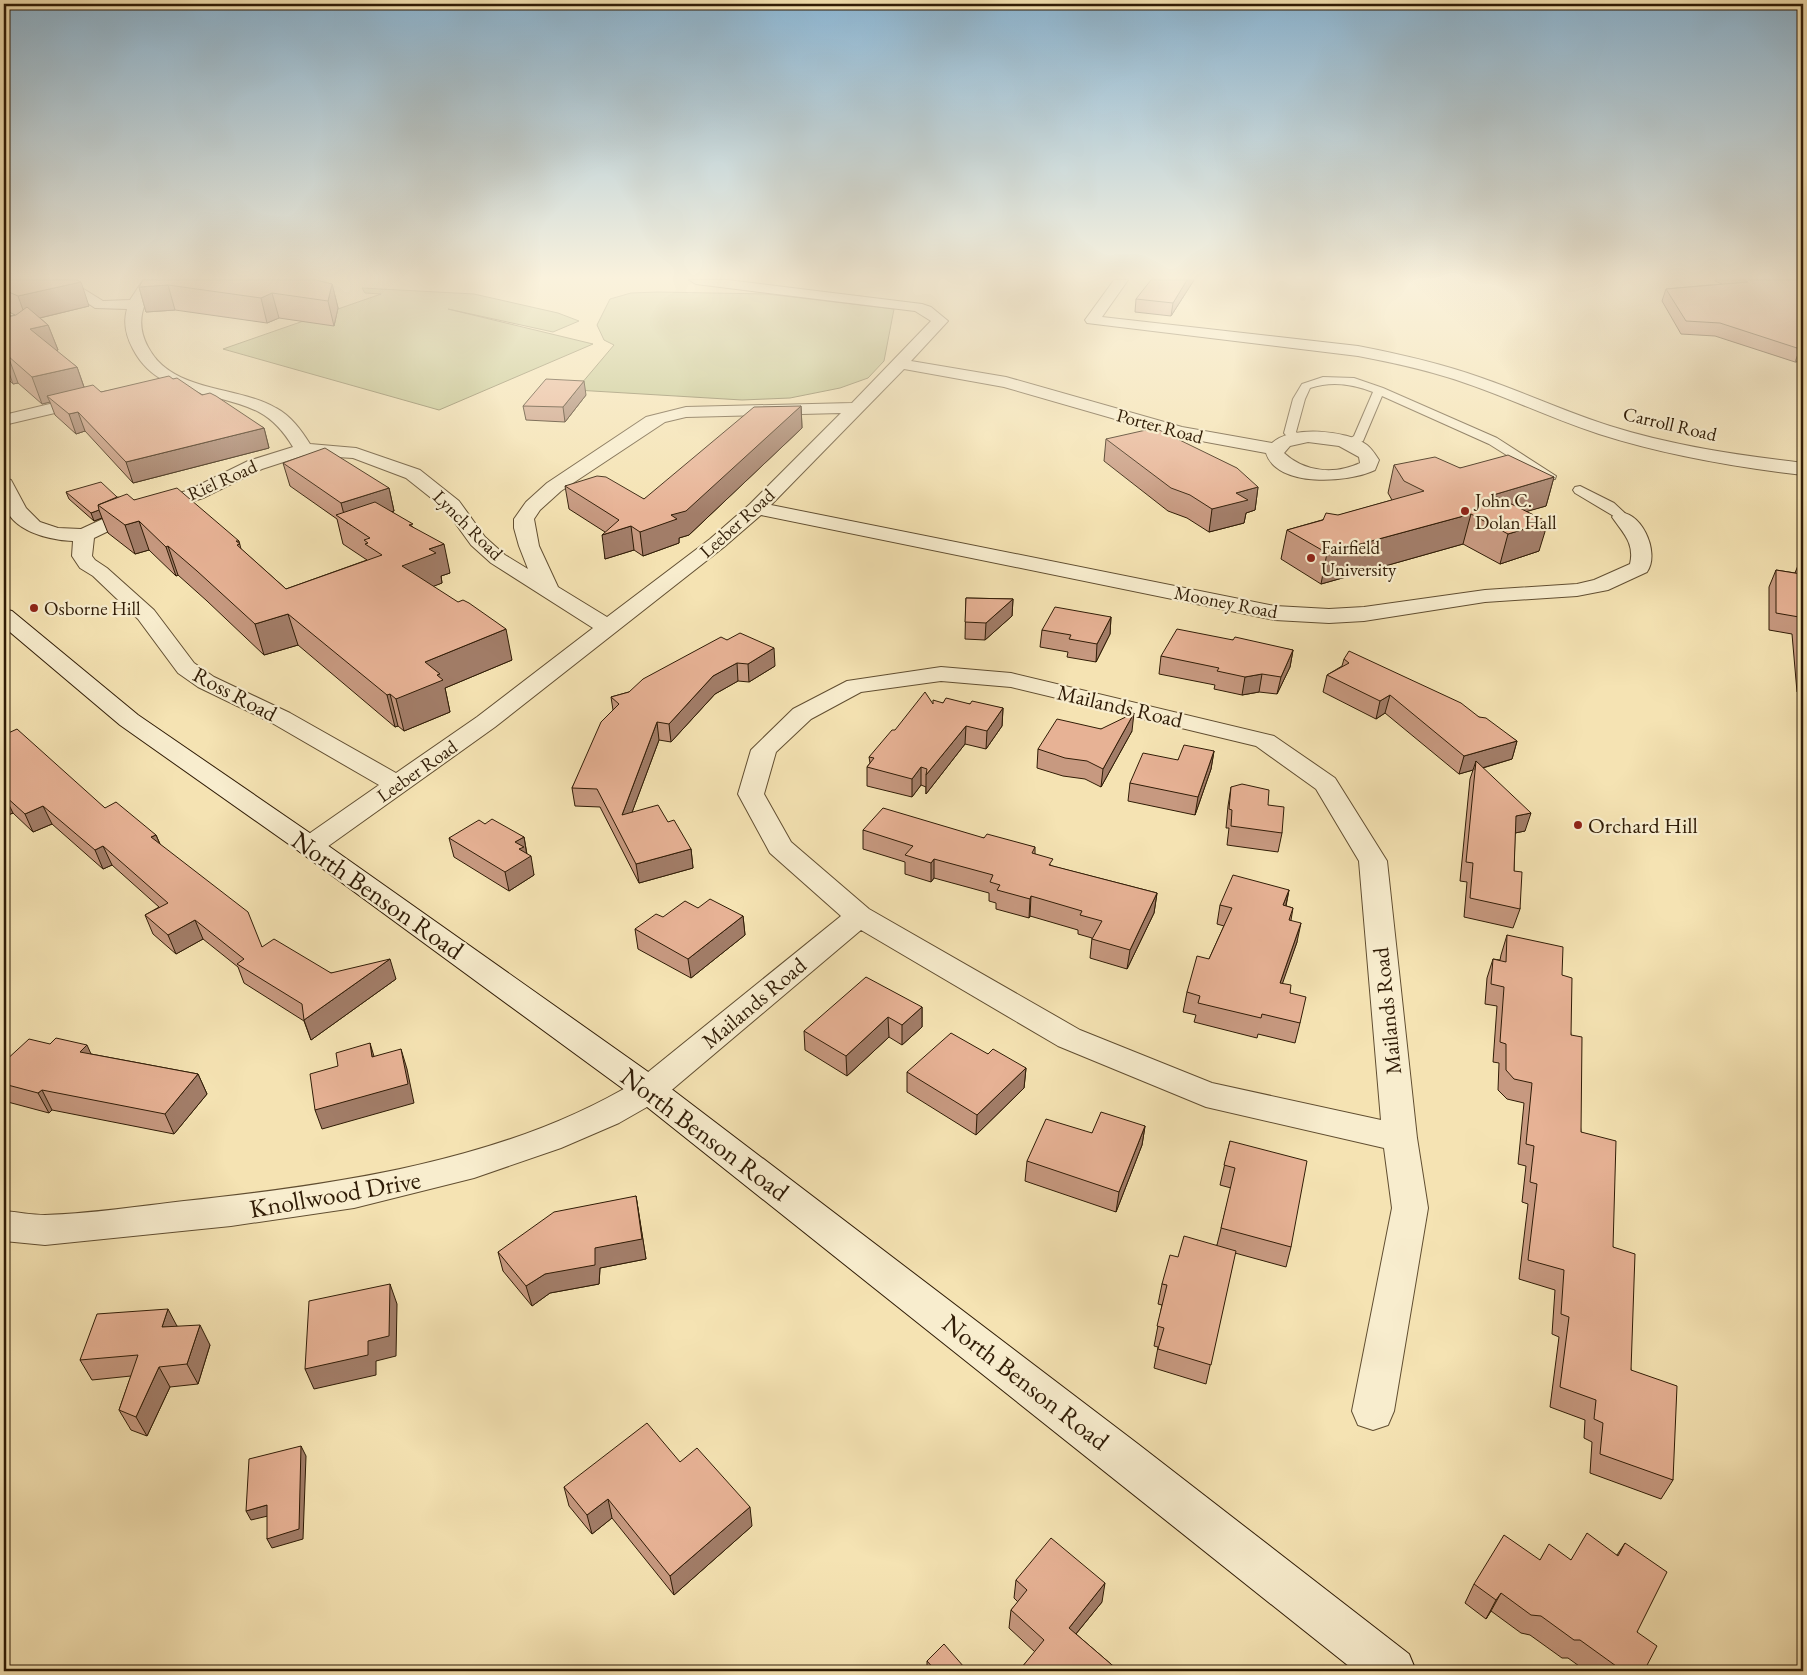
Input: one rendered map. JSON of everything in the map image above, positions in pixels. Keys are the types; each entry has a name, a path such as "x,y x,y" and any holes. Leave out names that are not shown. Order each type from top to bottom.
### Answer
{"street":[{"path":"145,358 171,380 256,404 289,424 304,450"},
{"name":"Leeber Road","path":"310,846 486,722 606,627 717,543 757,508 905,358"},
{"name":"Carroll Road","path":"1399,358 1444,370 1490,386 1558,414 1621,436 1683,452 1803,470"},
{"name":"Porter Road","path":"900,364 1006,382 1180,432 1230,443 1276,448"},
{"path":"152,384 171,380"},
{"path":"4,420 106,396"},
{"name":"Lynch Road","path":"548,589 538,562 527,544 524,519 533,506 554,487 652,421 686,412 854,408"},
{"path":"1322,438 1348,443 1367,454 1370,460 1368,466 1361,471 1334,475 1310,473 1289,467 1275,454 1276,448 1287,441 1296,439 1322,438"},
{"name":"Lynch Road","path":"304,450 356,453 414,474 452,505 478,541 498,559 606,627"},
{"name":"Riel Road","path":"84,535 114,522 196,494 255,464 304,450"},
{"path":"4,484 18,512 33,526 56,534 84,535"},
{"name":"Mooney Road","path":"757,508 1276,612 1329,616 1373,613 1484,596 1577,590 1600,585 1640,568 1644,555 1642,545 1634,530 1622,517"},
{"name":"Ross Road","path":"84,535 82,556 87,564 100,572 146,615 162,640 186,668 206,682 281,718 398,784"},
{"name":"North Benson Road","path":"4,616 129,720 310,846 649,1090 1107,1445 1392,1671"},
{"name":"Mailands Road","path":"1373,1411 1410,1208 1400,1138 1373,861 1326,784 1266,741 1010,680 941,674 855,686 802,714 764,750 751,794 780,847 859,916 1068,1038 1206,1094 1400,1138"},
{"name":"Mailands Road","path":"649,1090 859,916"},
{"name":"Knollwood Drive","path":"4,1226 45,1230 197,1216 319,1201 407,1183 485,1163 582,1126 625,1106 649,1090"}],"lane":[{"path":"1296,439 1290,433 1299,398 1306,386 1332,379 1354,381 1379,390 1493,441 1550,476"},
{"path":"1348,443 1359,438 1379,390"},
{"path":"1580,490 1609,506 1622,517"}],"green space":[{"path":"255,358 560,358 439,410"},
{"path":"603,358 885,358 868,378 840,388 790,398 742,400 576,390"}],"building":[{"path":"10,358 66,358 77,367 32,377"},
{"path":"169,376 173,379 177,378 202,395 210,393 216,396 264,428 126,462 78,412 69,414 47,396 93,385 101,392"},
{"path":"546,379 584,381 563,407 523,406"},
{"path":"801,406 686,511 671,515 677,519 640,532 631,526 602,535 619,520 565,486 597,476 606,477 644,499 754,407"},
{"path":"1155,428 1237,468 1258,487 1236,493 1248,500 1212,509 1190,495 1171,488 1106,439"},
{"path":"325,448 389,488 341,503 283,463"},
{"path":"1508,455 1554,477 1493,495 1548,522 1508,534 1471,514 1327,553 1287,530 1323,520 1326,513 1338,515 1424,491 1404,481 1394,465 1435,457 1460,468"},
{"path":"101,482 117,497 98,505 99,510 91,513 66,492"},
{"path":"177,488 239,541 236,541 240,544 237,545 286,589 382,555 365,544 368,543 364,540 370,538 336,515 375,502 413,524 409,525 444,544 429,549 436,553 402,566 458,602 463,600 469,603 506,629 425,662 440,674 437,675 443,680 396,699 390,694 387,695 288,614 255,624 197,571 168,546 166,547 139,521 125,525 98,505 127,494 134,500"},
{"path":"1799,563 1803,563 1803,661 1799,617 1776,613 1776,570 1801,574"},
{"path":"966,598 1013,599 986,623 965,622"},
{"path":"1055,607 1111,617 1097,644 1069,639 1071,635 1042,630"},
{"path":"1177,629 1233,640 1235,637 1293,650 1281,677 1262,674 1245,677 1217,671 1219,668 1161,656"},
{"path":"740,633 774,648 748,664 737,663 713,676 669,724 657,722 622,815 658,805 668,822 674,820 691,849 636,864 597,789 572,788 601,722 619,704 611,697 629,692 643,679 721,637 727,640"},
{"path":"1349,651 1461,703 1479,717 1486,718 1517,741 1464,756 1390,695 1380,701 1327,675 1349,663 1344,659"},
{"path":"925,692 933,704 933,700 943,703 946,698 970,704 972,701 1003,708 987,731 966,726 926,775 927,769 921,767 912,779 867,767 874,758 869,757 892,730 895,730"},
{"path":"1134,713 1103,769 1087,761 1065,758 1038,749 1057,719 1101,729"},
{"path":"17,729 105,808 116,802 156,835 151,837 248,912 262,947 274,939 331,973 390,959 304,1020 302,1004 237,964 244,959 195,920 168,935 145,915 168,903 103,846 95,850 43,806 25,814 4,795 4,735"},
{"path":"1184,745 1214,751 1198,797 1130,783 1143,753 1178,760"},
{"path":"1476,761 1531,813 1516,816 1514,871 1522,872 1520,909 1470,898 1473,863 1466,862"},
{"path":"1242,784 1269,790 1268,805 1284,807 1282,833 1231,826 1232,810 1229,809 1231,787"},
{"path":"883,808 984,838 987,834 1035,847 1032,853 1053,859 1049,865 1157,893 1130,950 1092,939 1102,921 1080,915 1082,911 1031,896 1030,899 997,890 1000,885 990,882 993,875 934,859 931,863 905,855 913,846 863,830"},
{"path":"492,819 524,837 515,842 524,847 519,849 531,856 505,872 449,838 479,820 485,824"},
{"path":"1233,875 1289,890 1283,905 1293,908 1289,920 1301,923 1280,983 1291,985 1290,993 1306,997 1300,1023 1262,1014 1261,1018 1198,1003 1200,996 1187,992 1197,956 1209,959 1232,908 1220,905"},
{"path":"710,899 743,916 688,959 635,929 656,914 663,917 685,901 698,908"},
{"path":"1507,935 1563,947 1562,975 1572,978 1571,1035 1582,1037 1581,1132 1616,1141 1613,1247 1635,1254 1631,1370 1677,1386 1673,1480 1600,1454 1603,1423 1594,1419 1596,1400 1560,1387 1569,1317 1561,1314 1564,1270 1528,1260 1537,1184 1530,1182 1534,1146 1526,1144 1532,1083 1514,1079 1506,1070 1506,1044 1500,1042 1504,987 1491,984 1493,959 1506,962"},
{"path":"866,977 922,1007 902,1025 888,1017 846,1056 804,1031"},
{"path":"951,1033 988,1054 993,1049 1026,1068 977,1115 907,1072"},
{"path":"56,1038 87,1045 80,1052 198,1074 165,1114 42,1090 38,1093 4,1084 4,1062 29,1039 50,1044"},
{"path":"370,1043 372,1057 401,1049 408,1084 315,1110 310,1074 338,1066 336,1053"},
{"path":"1101,1112 1145,1126 1119,1192 1027,1161 1046,1119 1092,1133"},
{"path":"1230,1141 1307,1161 1291,1247 1221,1228 1235,1168 1224,1165"},
{"path":"636,1196 642,1239 595,1248 595,1265 545,1274 526,1286 498,1252 554,1212"},
{"path":"1184,1236 1236,1251 1211,1365 1158,1349 1164,1328 1157,1326 1167,1285 1162,1284 1170,1255 1178,1257"},
{"path":"390,1284 389,1336 368,1341 368,1355 305,1369 309,1301"},
{"path":"168,1309 162,1327 200,1325 187,1364 159,1367 136,1417 119,1410 138,1355 80,1360 97,1314"},
{"path":"647,1423 680,1462 697,1448 750,1507 670,1576 608,1499 587,1515 564,1487"},
{"path":"301,1446 299,1529 267,1539 267,1505 246,1511 249,1459"},
{"path":"1587,1533 1618,1556 1625,1543 1667,1572 1637,1632 1657,1646 1644,1671 1623,1671 1580,1640 1574,1640 1541,1616 1531,1615 1501,1593 1496,1600 1474,1584 1504,1535 1540,1560 1549,1544 1571,1560"},
{"path":"1051,1538 1105,1583 1069,1628 1119,1671 1026,1671 1022,1667 1044,1640 1011,1610 1027,1590 1016,1580"},
{"path":"944,1644 964,1667 959,1671 936,1671 927,1661"}],"place":[{"name":"John C. Dolan Hall","path":"1465,511"},
{"name":"Fairfield University","path":"1311,558"},
{"name":"Osborne Hill","path":"34,608"},
{"name":"Orchard Hill","path":"1578,825"}]}
